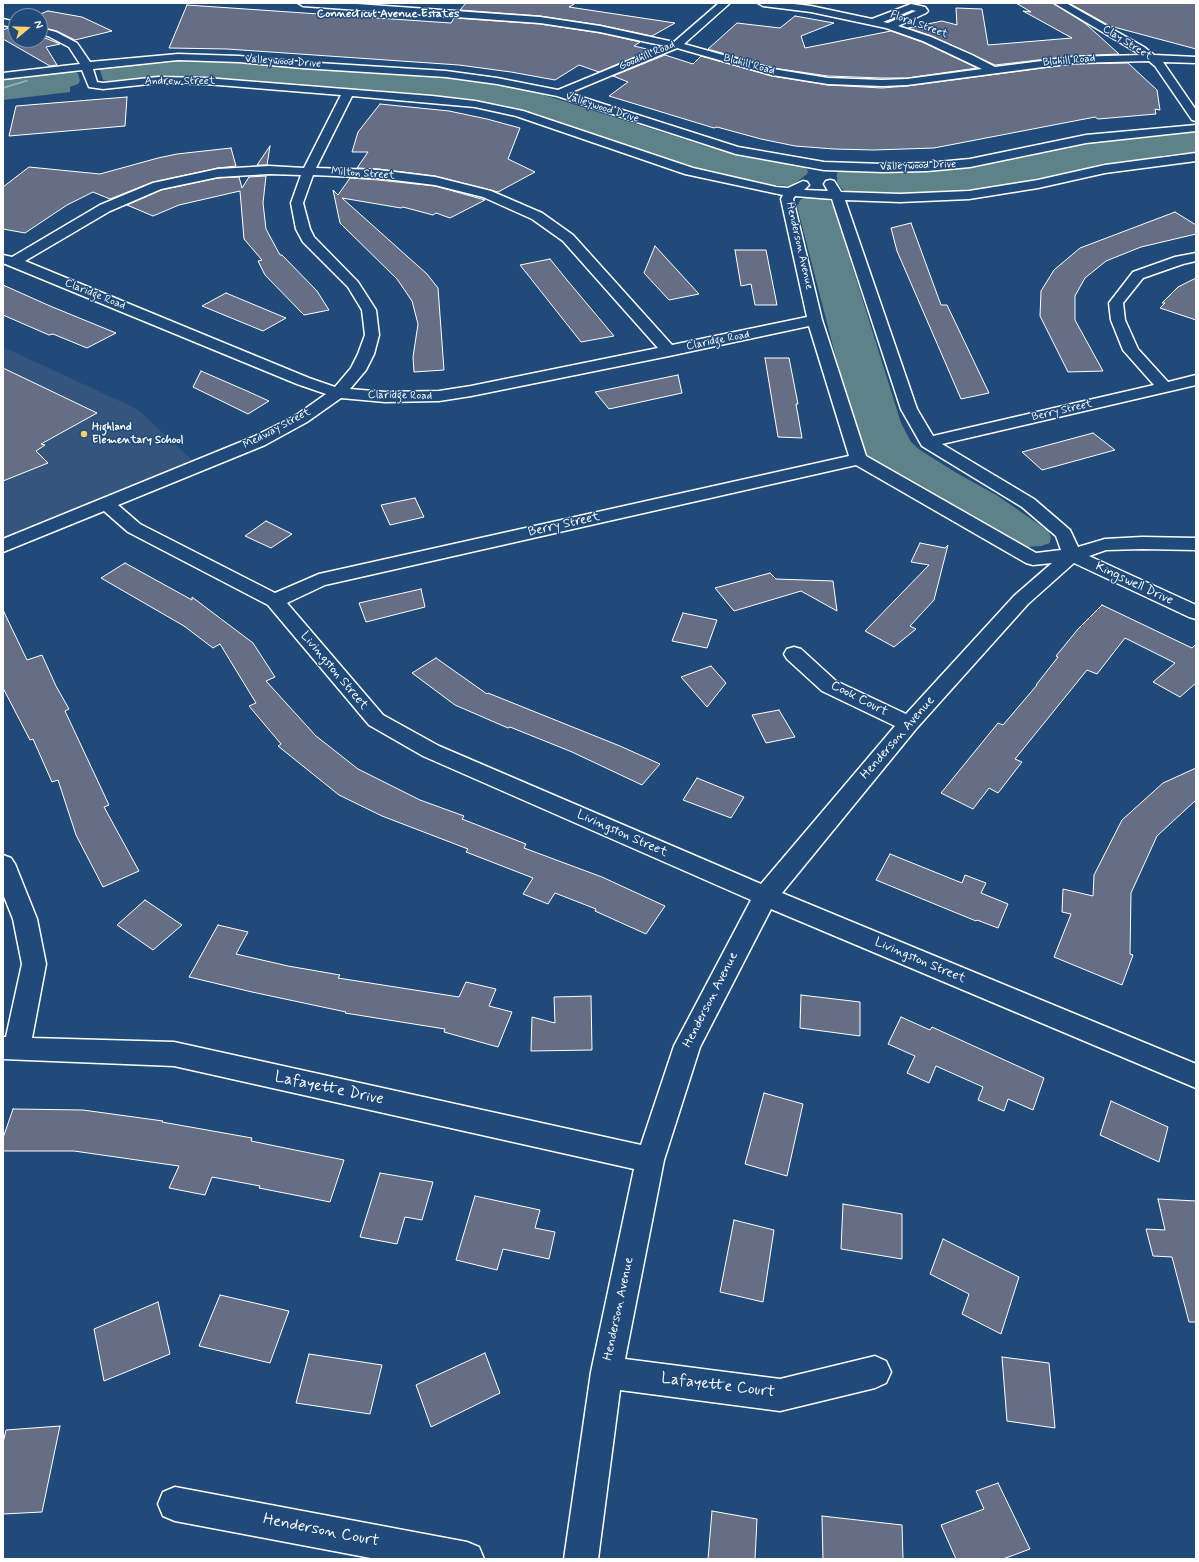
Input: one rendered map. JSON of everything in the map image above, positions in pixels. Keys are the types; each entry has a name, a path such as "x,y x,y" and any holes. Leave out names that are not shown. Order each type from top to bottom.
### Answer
{"street":[{"name":"Bluhill Road","path":"304,3 395,6 540,20 600,29 676,45 772,72 828,81 882,83 907,82 1073,60 1150,58 1196,60"},
{"name":"Goodhill Road","path":"559,93 676,45 725,3"},
{"name":"Floral Street","path":"763,3 811,9 889,26 927,39 992,70"},
{"name":"Clay Street","path":"1059,3 1140,49 1159,64 1196,118"},
{"path":"874,22 911,7 922,9 923,12 889,26"},
{"path":"48,33 73,45 88,72"},
{"name":"Valleywood Drive","path":"3,76 88,72 178,57 239,59 302,65 446,74 497,81 559,93 711,144 763,156 824,166 890,168 970,163 1086,139 1196,128"},
{"name":"Andrew Street","path":"88,72 93,85 103,86 158,80 206,82 348,93"},
{"path":"348,93 432,98 475,104 519,113 689,172 776,191 837,196 900,198 969,195 1038,184 1105,170 1196,157"},
{"name":"Medway Street","path":"3,546 260,441 301,419 338,392 358,370 366,354 372,335 369,310 353,285 308,239 303,229 297,203 308,171 348,93"},
{"path":"824,166 829,174 830,185 837,196 909,409 928,442 1028,503 1064,534 1072,555"},
{"name":"Henderson Avenue","path":"824,166 807,183 791,192 787,199 815,320 858,459"},
{"name":"Milton Street","path":"9,261 34,252 105,208 157,186 218,174 269,170 308,171 378,174 435,181 487,194 537,216 568,238 669,350"},
{"path":"1164,387 1131,350 1118,320 1116,303 1138,275 1180,260 1196,257"},
{"name":"Claridge Road","path":"9,261 303,381 338,392 385,397 439,396 478,390 815,320"},
{"name":"Berry Street","path":"928,442 1196,380"},
{"path":"858,459 1033,560 1072,555 1105,545 1142,543 1196,544"},
{"name":"Berry Street","path":"275,601 319,580 858,459"},
{"name":"Livingston Street","path":"107,504 134,528 275,601 376,720 431,751 765,896 1196,1076"},
{"name":"Henderson Avenue","path":"581,1559 607,1372 650,1160 687,1046 765,896 909,724 1021,600 1072,555"},
{"name":"Kingswell Drive","path":"1072,555 1196,613"},
{"name":"Cook Court","path":"794,654 829,686 909,724"},
{"path":"3,864 25,919 34,964 10,1048"},
{"name":"Lafayette Drive","path":"10,1048 174,1054 650,1160"},
{"name":"Lafayette Court","path":"607,1372 780,1395 875,1372"},
{"name":"Henderson Court","path":"175,1504 467,1559"}],"shaded area":[{"name":"Highland Elementary School","path":"3,347 137,409 192,460 175,476 3,544"}],"green space":[{"path":"182,60 222,61 445,77 528,90 709,147 760,159 799,165 805,167 808,171 807,174 792,186 772,185 726,176 680,164 527,112 475,100 423,94 193,77 149,77 108,81 103,80 100,70 102,67"},
{"path":"72,71 78,73 80,81 78,84 70,87 70,92 3,100 3,79"},
{"path":"1181,131 1196,132 1196,153 1166,155 1035,182 980,191 879,194 844,191 837,183 837,173 840,171 965,167 1132,135"},
{"path":"808,197 824,198 830,201 833,205 901,423 911,442 920,450 998,496 1037,523 1048,531 1051,537 1050,543 1041,546 1028,547 1006,538 871,462 865,454 855,426 836,358 797,206 801,199"}],"building":[{"path":"466,3 576,3 569,7 675,23 652,36 600,25 540,16 460,10"},
{"path":"1016,3 1053,3 1086,24 1119,54 1073,56 995,65 932,36 908,28 942,21 957,25 956,8 982,9 988,45 1072,38 1023,11 1031,12"},
{"path":"1069,3 1196,3 1196,49 1110,26"},
{"path":"187,5 451,23 454,18 540,24 600,33 640,42 634,46 651,50 599,72 579,65 555,80 459,65 227,49 169,48"},
{"path":"48,11 82,17 112,31 75,40 57,31 48,29"},
{"path":"795,16 834,23 801,36 805,48 891,31 922,42 977,68 907,78 828,76 773,68 708,49 737,23 780,28"},
{"path":"8,28 8,42 3,39 3,30"},
{"path":"48,39 60,44 48,47"},
{"path":"19,48 47,48 57,65 50,66"},
{"path":"665,55 693,64 701,56 772,76 828,85 882,88 1073,64 1128,63 1157,90 1160,110 1155,109 1156,114 1098,119 1095,117 934,148 874,150 795,146 761,139 717,127 714,128 609,96 628,82 613,76"},
{"path":"127,97 125,126 9,136 16,106"},
{"path":"380,104 449,111 520,128 508,159 535,172 498,192 435,176 357,168 368,152 352,152 358,132"},
{"path":"270,146 267,165 257,165"},
{"path":"231,148 236,166 218,168 153,182 110,199 93,192 67,205 25,233 3,229 3,187 29,167 100,174 177,154"},
{"path":"266,176 263,203 266,229 280,255 282,255 317,291 329,310 304,315 265,275 258,261 262,260 244,239 240,191 179,205 153,216 127,205 161,190 218,178 239,177 242,188 249,177"},
{"path":"350,178 435,186 485,200 450,218 436,213 433,215 403,207 401,208 342,198 427,274 438,288 444,370 414,372 413,357 418,324 412,301 397,279 340,223 333,190 338,195"},
{"path":"1175,212 1196,225 1196,234 1141,247 1106,261 1085,278 1075,296 1075,320 1103,371 1068,372 1040,316 1041,291 1054,270 1080,248"},
{"path":"911,223 941,305 947,305 989,393 961,399 897,251 891,228"},
{"path":"655,246 699,294 669,300 644,273"},
{"path":"735,250 766,250 777,305 755,305 751,284 741,286"},
{"path":"550,259 614,336 581,342 520,265"},
{"path":"1196,278 1196,320 1160,308 1165,303 1162,303 1178,287"},
{"path":"3,285 116,333 87,348 53,334 49,335 3,315"},
{"path":"226,293 286,318 263,331 202,306"},
{"path":"765,358 789,358 798,404 796,404 802,438 778,437"},
{"path":"3,368 97,413 41,444 45,445 36,451 48,463 3,481"},
{"path":"201,371 269,401 248,414 193,387"},
{"path":"678,375 682,393 609,409 595,392"},
{"path":"1093,433 1115,450 1042,470 1022,452"},
{"path":"415,498 424,517 390,525 381,505"},
{"path":"266,521 292,534 271,548 245,536"},
{"path":"920,543 945,548 948,545 934,600 910,626 916,629 894,647 865,631 929,565 911,562"},
{"path":"125,563 192,600 192,597 253,643 275,677 266,681 316,736 358,769 420,800 464,816 462,819 526,844 524,848 602,877 665,906 646,934 595,911 596,909 555,893 548,904 523,894 533,878 466,852 468,849 382,816 339,795 278,746 281,744 249,706 256,703 220,644 213,648 184,626 101,578"},
{"path":"770,573 776,579 833,581 837,611 801,591 734,611 715,588"},
{"path":"421,589 425,607 366,622 359,603"},
{"path":"1102,605 1192,648 1196,644 1196,683 1180,697 1153,682 1175,663 1125,638 1097,674 1087,670 1015,759 1022,762 998,793 989,788 973,809 941,793 998,723 1003,725 1037,685 1058,657 1056,656 1078,629"},
{"path":"3,610 27,660 42,655 56,686 69,709 65,711 109,805 104,807 139,871 103,887 76,835 58,780 52,782 33,739 30,740 3,688"},
{"path":"683,613 717,620 707,648 672,641"},
{"path":"436,658 487,694 488,693 620,746 660,764 642,785 572,752 510,727 508,728 455,705 412,673"},
{"path":"711,666 726,683 707,707 681,677"},
{"path":"779,710 795,737 766,743 752,715"},
{"path":"1196,768 1196,800 1157,836 1131,893 1130,954 1133,955 1122,985 1054,957 1071,914 1062,912 1063,889 1093,896 1094,875 1122,820 1163,783"},
{"path":"697,778 744,797 731,818 683,800"},
{"path":"890,854 962,883 965,875 986,883 981,893 1008,904 998,928 977,920 976,921 876,880"},
{"path":"145,900 182,925 153,950 117,925"},
{"path":"218,925 248,932 236,954 288,966 340,975 338,978 459,997 466,982 496,989 489,1006 512,1012 498,1047 444,1032 445,1029 345,1013 346,1012 189,977"},
{"path":"801,995 860,1002 860,1036 800,1028"},
{"path":"591,996 592,1050 531,1051 532,1017 555,1023 554,997"},
{"path":"901,1017 930,1030 932,1027 1044,1078 1033,1110 1008,1099 1004,1111 978,1100 983,1087 936,1066 929,1083 907,1073 915,1056 888,1044"},
{"path":"764,1093 803,1104 787,1176 745,1164"},
{"path":"1111,1101 1168,1127 1159,1162 1100,1135"},
{"path":"13,1109 83,1110 163,1121 162,1122 252,1138 251,1141 344,1160 330,1202 212,1177 205,1195 169,1188 179,1166 74,1151 3,1151 3,1138"},
{"path":"380,1173 433,1182 422,1220 405,1217 397,1244 360,1237"},
{"path":"475,1196 540,1210 535,1228 555,1232 549,1259 503,1249 497,1270 456,1260"},
{"path":"1158,1199 1196,1201 1196,1322 1189,1322 1172,1257 1153,1256 1146,1229 1165,1230"},
{"path":"843,1204 902,1214 902,1259 841,1249"},
{"path":"734,1220 774,1230 763,1302 720,1292"},
{"path":"943,1239 1019,1277 1001,1334 962,1314 969,1294 930,1274"},
{"path":"220,1295 289,1311 270,1363 199,1346"},
{"path":"158,1302 170,1354 104,1381 94,1329"},
{"path":"485,1353 500,1393 431,1427 416,1385"},
{"path":"309,1354 382,1365 370,1414 296,1403"},
{"path":"1002,1357 1049,1363 1055,1428 1007,1421"},
{"path":"60,1426 42,1512 3,1514 3,1443 6,1430"},
{"path":"998,1483 1030,1549 1003,1559 956,1559 941,1525 984,1509 976,1491"},
{"path":"712,1511 757,1519 755,1559 708,1559"},
{"path":"822,1516 902,1525 903,1559 823,1559"}],"waterway":[{"path":"3,88 27,81"}],"place":[{"name":"Highland Elementary School","path":"84,434"}],"district":[{"name":"Connecticut Avenue Estates","path":"388,14"}]}
